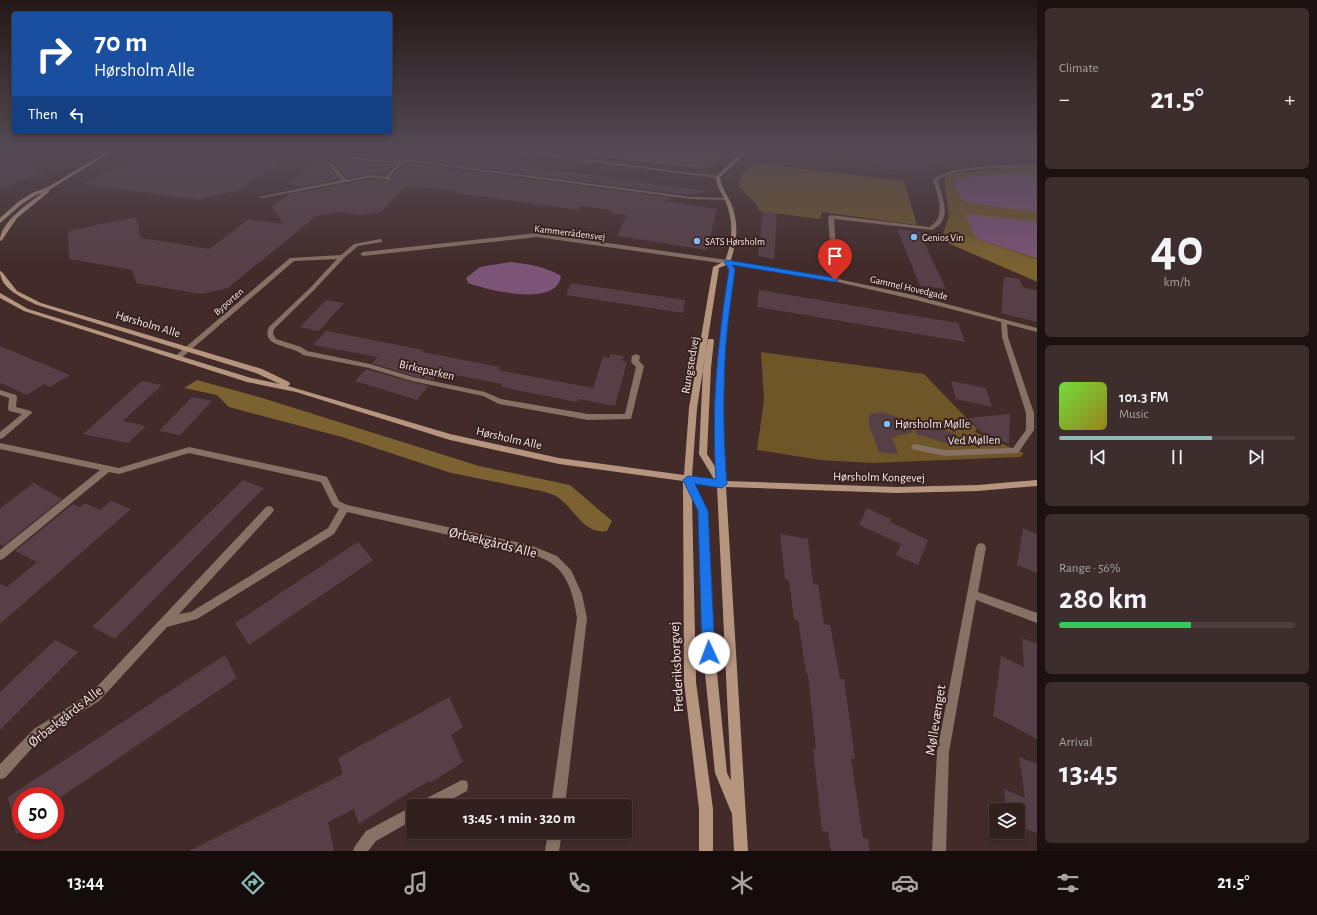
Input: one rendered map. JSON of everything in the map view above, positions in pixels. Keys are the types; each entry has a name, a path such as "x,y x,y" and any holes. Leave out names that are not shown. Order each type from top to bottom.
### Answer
{"main road":[{"path":"0,221 20,203 34,194 48,189"},
{"path":"0,239 15,217 49,189"},
{"name":"Rungstedvej","path":"688,480 693,408 716,267 727,262 733,249 735,225 734,217 721,189"},
{"name":"Rungstedvej","path":"722,484 719,456 722,341 732,269 727,262"},
{"name":"Hørsholm Alle","path":"0,273 15,292 39,304 188,348 259,371 297,390"},
{"name":"Hørsholm Alle","path":"0,295 26,310 177,358 250,380 297,390 458,439 559,461 722,484"},
{"path":"710,308 713,325 706,368 703,454 722,484 741,851"},
{"path":"688,480 703,511 709,653 721,773 739,814"},
{"name":"Frederiksborgvej","path":"688,480 690,682 706,809 706,851"},
{"name":"Hørsholm Kongevej","path":"722,484 896,490 978,488 1037,483"}],"street":[{"path":"261,197 305,189"},
{"path":"621,189 691,198 726,199"},
{"path":"835,280 831,217 930,229 938,225 940,222 943,206 938,189"},
{"name":"Kammerrådensvej","path":"363,254 537,235 727,262"},
{"path":"342,256 356,245 380,241"},
{"name":"Byporten","path":"177,358 292,259 342,256"},
{"name":"Birkeparken","path":"342,256 312,289 271,328 269,334 270,339 275,343 298,348 305,353 370,366 412,379 485,394 499,401 588,417 628,416 640,366 635,362 636,356"},
{"name":"Gammel Hovedgade","path":"727,262 835,280 913,297 1037,330"},
{"name":"Ved Møllen","path":"915,447 945,453 1015,451 1030,430 1030,413 1005,337 1004,320"},
{"path":"0,392 13,397 12,409 28,414 0,436"},
{"path":"0,446 122,471 189,450 324,479 336,503 345,508 331,530 193,616 163,623"},
{"path":"0,556 107,469"},
{"name":"Ørbækgårds Alle","path":"345,508 530,549 556,561 568,574 578,593 582,618 559,799"},
{"name":"Ørbækgårds Alle","path":"0,773 38,733 95,697 269,510"},
{"name":"Møllevænget","path":"939,851 943,752 981,547"},
{"path":"972,594 1037,618"},
{"path":"439,799 462,786"},
{"path":"360,851 372,836 406,817"},
{"path":"552,851 554,839"}],"shaded area":[{"path":"742,189 906,189 917,225 822,212 820,219 759,211 757,205"},
{"path":"946,189 1037,189 1037,282 943,241 943,234 949,216"},
{"path":"956,189 1037,189 1037,212 964,202"},
{"path":"966,215 1037,222 1037,258 978,239 974,235"},
{"path":"970,237 1037,260 1037,281 951,244"},
{"path":"510,262 536,266 561,276 557,286 547,292 535,294 505,292 468,283 466,278 480,267"},
{"path":"761,352 924,374 977,429 975,432 1024,453 1020,457 871,463 821,460 757,450 764,400"},
{"path":"197,380 259,397 479,466 570,485 612,521 607,531 591,529 585,525 562,501 549,493 451,473 342,437 229,407 217,395 184,388"}],"building":[{"path":"117,189 240,189 236,191 205,197 200,200"},
{"path":"319,189 403,189 381,212 360,215 339,212 316,216 228,288 201,294 136,283 132,270 69,259 68,231 136,217 141,238 209,249 249,219 283,224 272,206 289,194"},
{"path":"434,189 604,189 675,198 663,201 717,209 707,250 617,236 627,215 610,213 612,210 580,206 578,210 456,193 457,191"},
{"path":"641,189 691,189 708,191 689,195"},
{"path":"763,211 777,213 774,259 758,256"},
{"path":"897,229 919,232 946,289 920,286"},
{"path":"1004,277 1019,279 1024,288 1037,290 1037,322 1001,313"},
{"path":"571,283 685,300 683,313 566,295"},
{"path":"759,290 958,323 965,342 757,307"},
{"path":"326,300 344,303 319,331 300,327"},
{"path":"326,331 424,350 422,352 500,367 498,370 593,388 603,357 609,358 611,354 624,356 622,361 627,362 615,406 578,399 577,402 501,387 502,384 440,372 433,380 413,376 372,363 378,357 313,345"},
{"path":"0,346 70,375 50,387 44,384 27,395 0,383"},
{"path":"366,369 428,386 417,400 355,381"},
{"path":"142,381 162,385 123,421 146,426 128,443 83,434"},
{"path":"951,381 986,388 992,407 956,399"},
{"path":"192,397 212,401 180,435 159,431"},
{"path":"882,412 897,417 913,432 892,437 898,454 879,452 868,423 870,414"},
{"path":"1010,414 1009,444 981,432 968,418"},
{"path":"917,422 956,434 956,446 916,434"},
{"path":"243,480 264,488 115,639 92,627"},
{"path":"34,483 62,499 3,546 0,544 0,508"},
{"path":"111,501 131,509 0,624 0,584 7,587 37,562 15,551 73,504 80,507 85,503 100,510"},
{"path":"867,508 891,519 890,522 928,540 918,565 896,555 901,544 859,525"},
{"path":"1023,528 1037,534 1037,573 1017,565"},
{"path":"780,534 808,539 813,584 818,585 824,624 830,625 840,679 844,679 855,759 851,758 863,838 868,839 870,851 831,851 828,832 822,831 813,748 816,749 808,674 806,673 798,620 794,619 789,580 785,579"},
{"path":"358,542 373,560 249,645 235,623"},
{"path":"1022,638 1037,644 1037,739 993,716 1001,656 1024,667"},
{"path":"55,640 78,652 0,730 0,692"},
{"path":"225,655 237,678 64,795 64,787 23,787"},
{"path":"449,697 463,727 451,735 463,762 430,783 429,781 393,802 359,824 354,809 328,822 334,851 189,851 343,774 338,758"},
{"path":"1019,757 1037,764 1037,833 1025,829 1025,803 1005,803 1004,789 1025,798"},
{"path":"12,794 12,816 8,797"}],"place":[{"name":"Genios Vin","path":"914,237"},
{"name":"SATS Hørsholm","path":"697,241"},
{"name":"Hørsholm Mølle","path":"887,424"}],"route":[{"path":"709,653 703,511 688,480 722,484 719,456 719,400 722,341 732,269 727,262 835,280"}]}
